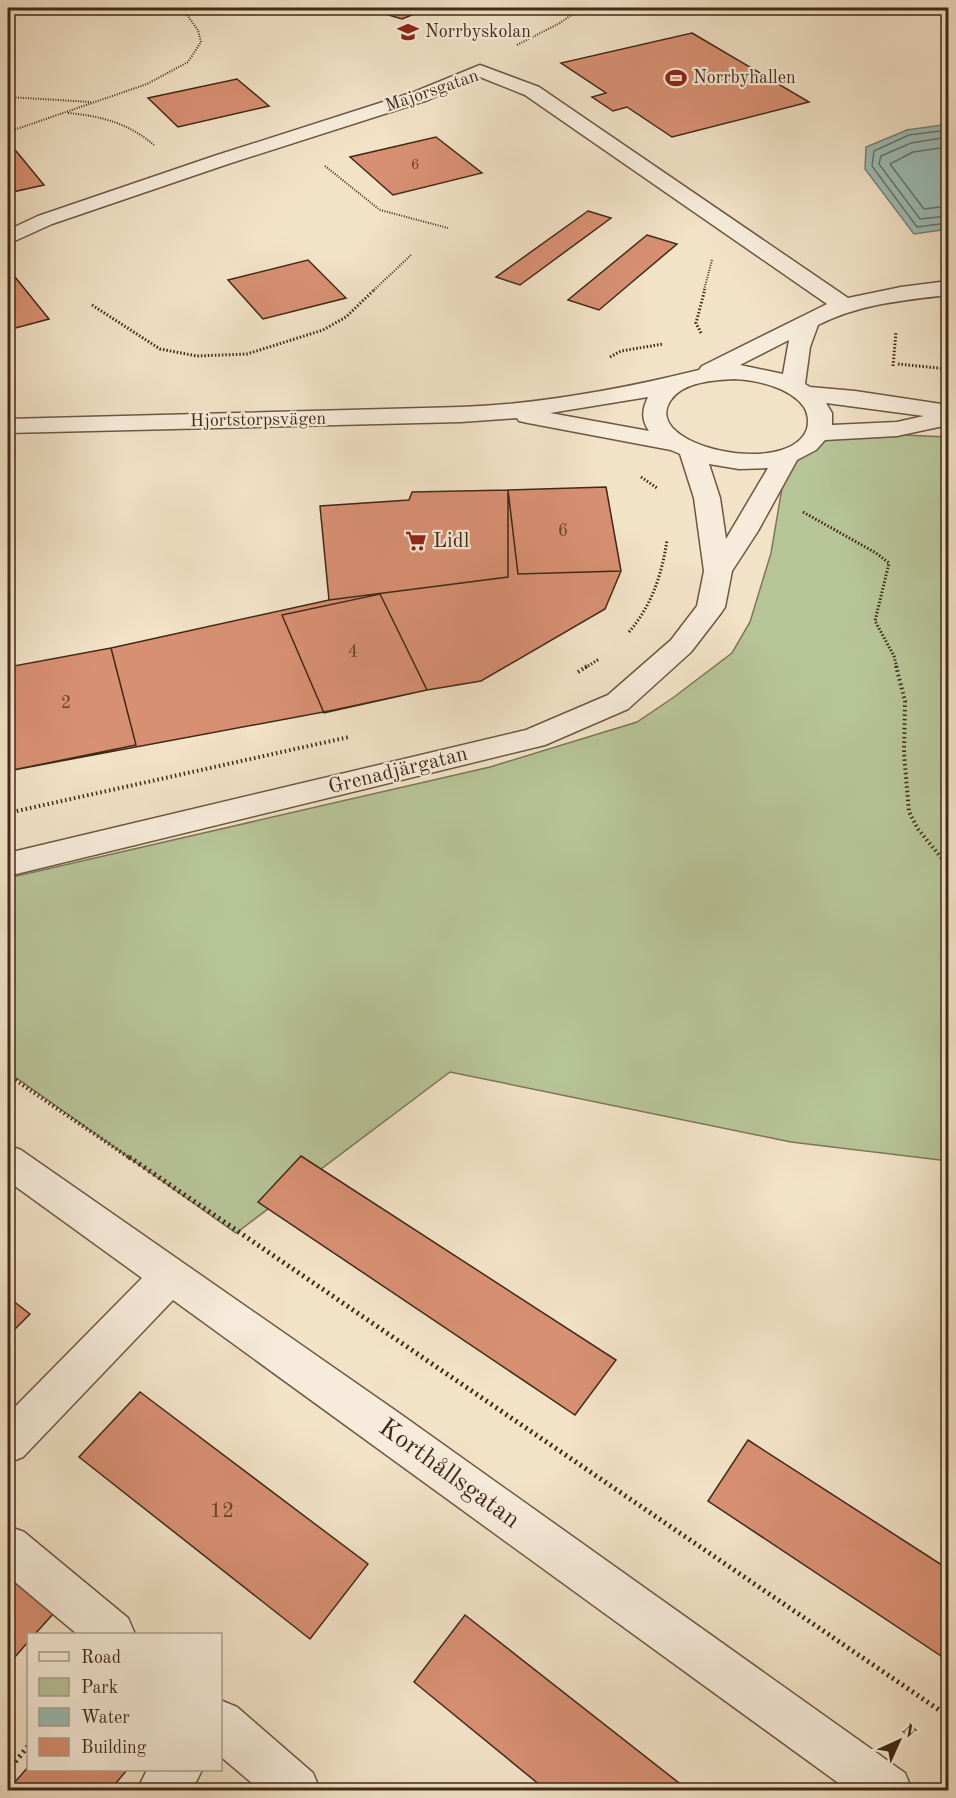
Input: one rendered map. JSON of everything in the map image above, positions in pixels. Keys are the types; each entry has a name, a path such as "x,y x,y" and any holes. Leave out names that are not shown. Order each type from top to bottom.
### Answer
{"street":[{"name":"Majorsgatan","path":"8,238 45,220 421,96 480,70 532,91 843,305"},
{"path":"705,374 843,305 896,293 948,288"},
{"path":"808,322 798,347 799,390 820,414 821,424 818,433 897,429 948,418"},
{"name":"Hjortstorpsvägen","path":"8,426 509,412 675,383 705,374 742,372 778,379 799,390 948,412"},
{"path":"675,383 664,391 654,410 656,421 663,433 683,448"},
{"name":"Hjortstorpsvägen","path":"509,412 683,448 734,461 753,462 787,456 806,446 818,433"},
{"name":"Grenadjärgatan","path":"8,865 534,738 618,702 681,646 711,607 718,571 706,498 683,448"},
{"name":"Grenadjärgatan","path":"718,571 746,531 787,456"},
{"name":"Korthållsgatan","path":"8,1161 888,1791"},
{"path":"8,1443 171,1276"},
{"path":"8,1548 110,1633"},
{"path":"222,1726 296,1791"},
{"path":"161,1791 177,1771"}],"path":[{"path":"8,132 147,84 188,62 201,42 198,30 182,8"},
{"path":"186,12 204,8"},
{"path":"480,70 490,58 560,23 580,8"},
{"path":"8,97 94,102"},
{"path":"64,113 103,116 126,125 150,141 183,173"},
{"path":"293,137 380,210 448,228"},
{"path":"92,305 160,349 197,356 247,354 323,330 346,317 411,255"},
{"path":"893,363 948,369"},
{"path":"637,475 653,484 663,494"},
{"path":"795,507 876,553 889,564 875,621 894,656 905,701 904,753 909,812 918,829 948,866"},
{"path":"627,634 647,607 657,586 667,533"},
{"path":"573,675 607,653"},
{"path":"8,813 353,736"},
{"path":"8,1075 948,1716"},
{"path":"8,1771 27,1747"}],"green space":[{"path":"834,432 948,437 948,1161 791,1142 450,1072 236,1233 8,1072 8,878 490,767 637,722 732,653 750,622 771,553 782,488 774,455"}],"water":[{"path":"948,124 948,229 914,234 865,169 866,147 907,130"}],"building":[{"path":"365,8 429,8 402,19"},
{"name":"Norrbyhallen","path":"692,33 809,102 672,137 627,107 613,111 592,97 606,93 561,63"},
{"path":"237,79 269,106 178,127 148,98"},
{"path":"436,137 482,173 393,195 350,157"},
{"path":"16,151 44,185 8,193 8,152"},
{"path":"588,211 611,218 520,285 496,277"},
{"path":"647,235 677,244 599,310 568,300"},
{"path":"308,260 346,298 263,319 228,280"},
{"path":"15,277 49,319 8,330 8,279"},
{"path":"606,487 621,571 518,574 508,490"},
{"path":"606,487 621,571 605,609 481,681 13,770 8,739 8,667 111,648 329,600 508,577 508,490"},
{"name":"Lidl","path":"508,490 508,577 329,600 320,506 409,500 412,492"},
{"path":"380,594 427,690 324,713 282,615"},
{"path":"111,648 136,745 13,770 8,739 8,667"},
{"path":"301,1156 616,1360 575,1415 258,1202"},
{"path":"8,1297 30,1314 8,1336"},
{"path":"140,1392 368,1564 310,1639 79,1457"},
{"path":"748,1440 948,1569 948,1642 941,1656 708,1501"},
{"path":"8,1576 53,1614 36,1633 27,1633 27,1643 8,1665"},
{"path":"465,1615 688,1790 546,1790 414,1682"},
{"path":"27,1768 27,1771 126,1771 110,1790 8,1790"}],"place":[{"name":"Norrbyskolan","path":"408,32"},
{"name":"Norrbyhallen","path":"676,78"},
{"name":"Lidl","path":"416,541"}]}
